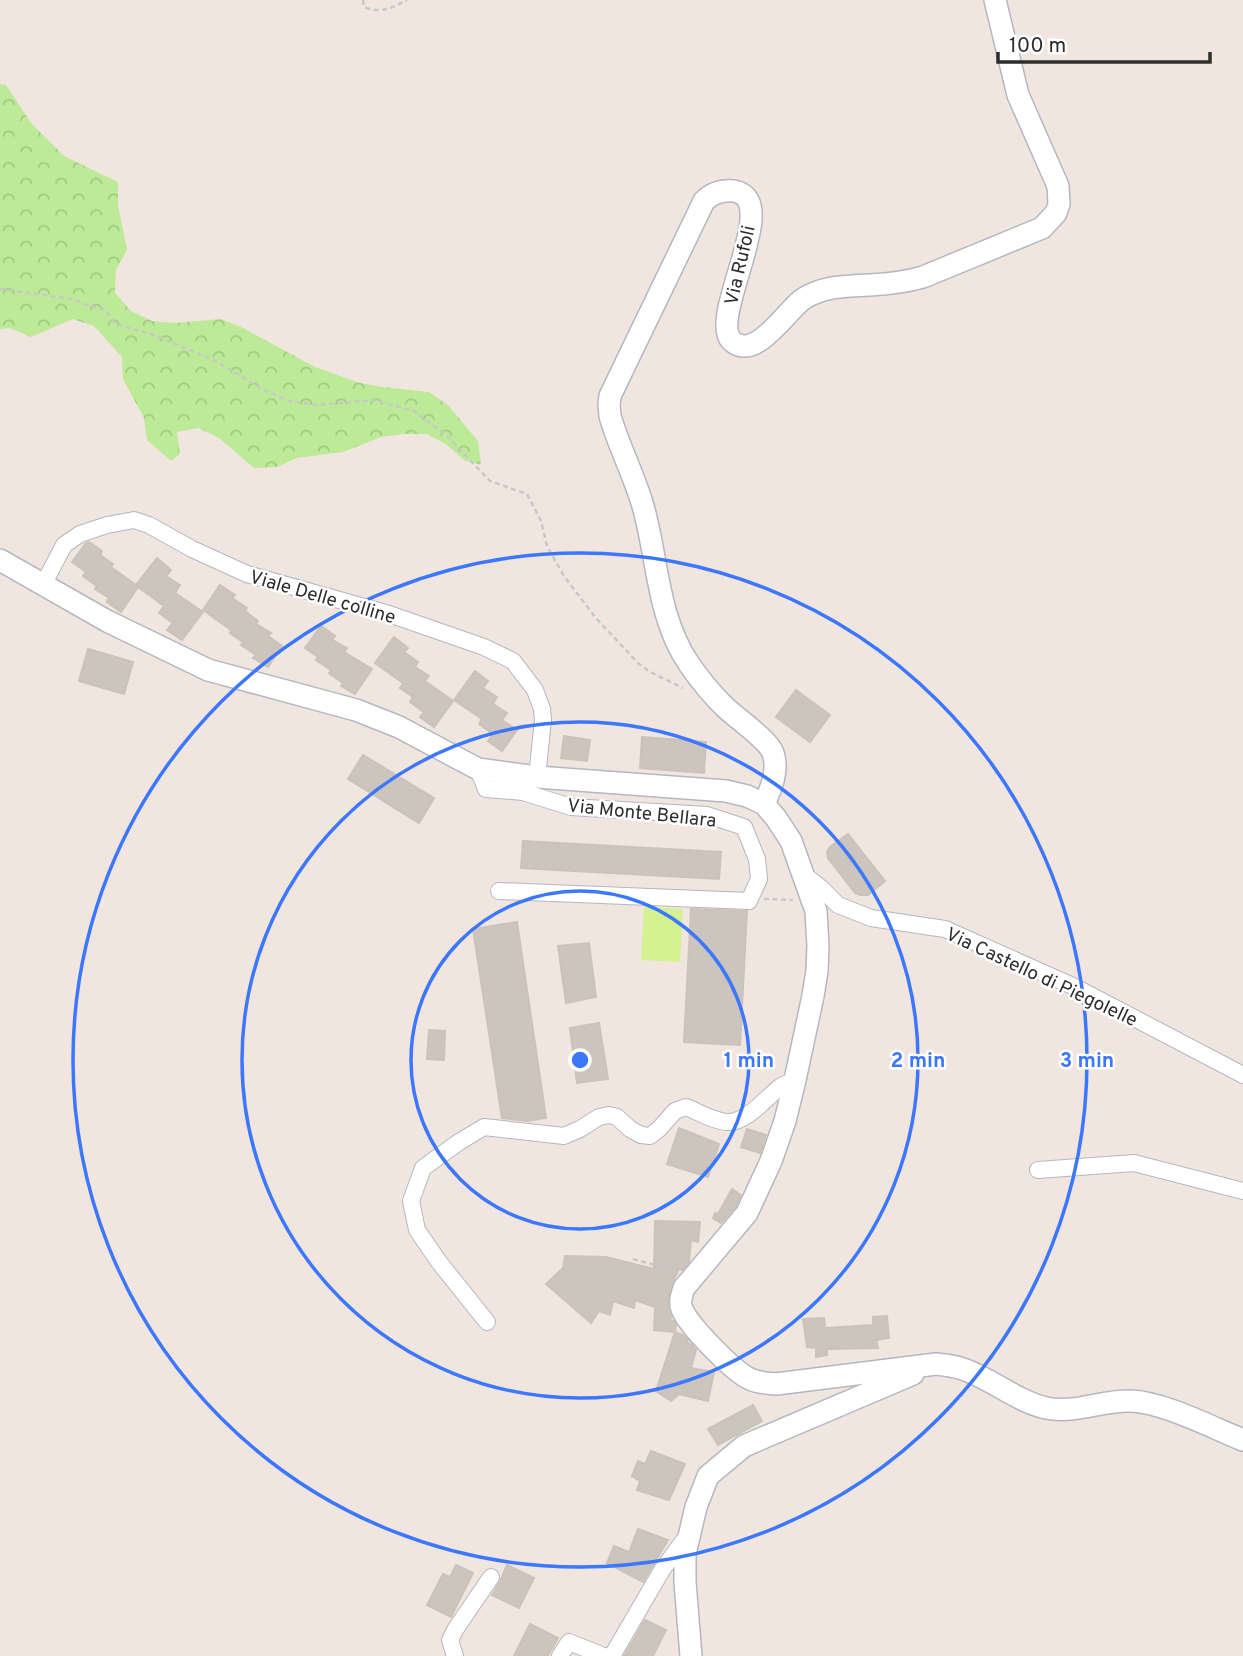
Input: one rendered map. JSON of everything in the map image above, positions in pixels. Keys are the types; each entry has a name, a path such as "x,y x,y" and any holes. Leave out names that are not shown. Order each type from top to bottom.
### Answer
{"street":[{"name":"Via Rufoli","path":"764,804 773,785 774,756 763,739 725,707 704,684 676,641 664,604 644,509 610,416 610,396 704,201 712,194 737,192 746,198 750,208 746,249 729,306 727,325 730,338 744,346 760,341 796,305 817,292 839,286 909,281 923,277 1042,228 1049,222 1056,214 1059,204 1058,186 1018,95 995,0"},
{"name":"Viale Delle colline","path":"43,585 64,545 79,534 134,520 247,574 389,614 484,648 513,661 535,690 543,720 537,776"},
{"path":"0,560 118,627 208,670 356,710 399,727 478,769 726,791 764,804 791,841 812,901 817,922 817,971 795,1080 771,1161 747,1213 684,1287 681,1308 695,1328 723,1357 752,1380 776,1384 936,1364 953,1366 970,1371 1030,1403 1045,1408 1060,1410 1103,1403 1143,1402 1243,1440"},
{"name":"Via Monte Bellara","path":"478,769 486,789 523,792 571,807 707,816 744,827 757,859 759,879 751,898"},
{"name":"Via Castello di Piegolelle","path":"802,873 838,905 871,919 945,929 1075,987 1243,1075"},
{"path":"499,891 749,901 751,898"},
{"path":"487,1322 417,1230 411,1201 423,1168 484,1127 564,1136 599,1117 609,1115 617,1116 630,1129 641,1135 650,1136 675,1111 686,1107 730,1123 761,1105 782,1085 795,1080"},
{"path":"1038,1170 1134,1163 1243,1191"},
{"path":"691,1656 685,1554 696,1507 708,1476 744,1446 936,1364"},
{"path":"612,1656 662,1570 691,1531"},
{"path":"455,1656 450,1640 491,1577"},
{"path":"560,1656 569,1642 604,1656"}],"path":[{"path":"363,0 364,7 380,11 407,0"},
{"path":"0,289 73,299 105,309 115,324 151,334 216,360 262,389 289,401 318,405 374,400 414,411 446,435 490,481 527,494 541,521 547,546 564,576 595,617 638,663 650,672 681,685 691,695"},
{"path":"751,898 812,901"},
{"path":"633,1259 692,1276"}],"green space":[{"path":"0,84 6,85 31,123 64,156 118,182 118,205 127,250 116,270 115,293 131,311 152,321 175,323 221,319 315,367 360,383 429,392 448,405 478,441 481,465 464,460 447,445 427,434 404,434 381,437 343,452 297,458 277,467 254,468 219,438 198,428 177,432 180,454 171,461 147,440 144,418 123,379 122,357 94,326 73,319 31,337 10,328 0,329"},
{"path":"644,907 683,909 680,962 641,960"}],"building":[{"path":"89,542 102,551 100,555 113,564 111,567 136,585 157,558 171,570 166,576 180,585 175,593 203,612 182,640 167,630 173,623 159,613 164,606 138,587 121,612 107,602 109,598 95,589 97,586 83,576 86,572 72,562"},
{"path":"220,585 235,595 232,598 247,608 245,611 258,621 256,624 271,633 268,636 282,646 268,667 253,658 256,655 241,645 243,642 230,633 231,630 203,610"},
{"path":"321,626 335,636 332,640 347,648 344,652 372,669 355,694 341,686 343,683 329,673 331,670 305,648"},
{"path":"394,637 408,648 404,652 418,662 415,667 429,676 425,681 453,701 434,727 420,717 424,712 410,702 413,697 400,688 403,683 375,663"},
{"path":"88,649 133,662 124,694 79,681"},
{"path":"475,671 488,681 483,688 497,697 493,704 507,713 502,720 517,730 502,751 488,741 493,734 479,724 482,719 454,700"},
{"path":"796,690 830,715 810,742 776,717"},
{"path":"564,736 590,740 587,761 561,758"},
{"path":"642,737 706,742 704,773 640,768"},
{"path":"363,755 434,798 419,823 348,779"},
{"path":"848,834 885,881 868,895 855,893 828,858 830,847"},
{"path":"523,841 721,852 719,879 521,868"},
{"path":"691,909 747,911 740,1045 684,1042"},
{"path":"517,922 546,1118 527,1121 502,1118 473,929"},
{"path":"589,943 596,997 566,1003 558,946"},
{"path":"599,1023 608,1079 577,1083 570,1028"},
{"path":"429,1030 445,1031 444,1060 427,1059"},
{"path":"679,1128 719,1144 708,1177 667,1164"},
{"path":"747,1129 766,1135 760,1153 741,1147"},
{"path":"732,1189 741,1195 736,1206 721,1223 713,1218"},
{"path":"655,1221 700,1222 698,1242 691,1240 689,1262 682,1270 679,1269 669,1293 668,1308 670,1320 676,1325 675,1332 654,1330 655,1307 635,1300 634,1308 613,1301 610,1315 599,1311 591,1323 546,1284 563,1268 565,1256 606,1257 654,1269"},
{"path":"887,1316 889,1338 876,1340 878,1348 827,1349 827,1355 816,1357 816,1348 807,1347 803,1319 824,1318 825,1328 873,1325 873,1317"},
{"path":"675,1332 683,1335 688,1340 687,1343 696,1350 691,1368 714,1372 708,1401 679,1394 671,1401 656,1391"},
{"path":"753,1405 762,1421 718,1445 708,1429"},
{"path":"651,1451 685,1464 669,1500 637,1490 640,1481 632,1476 638,1461 645,1464"},
{"path":"638,1529 668,1540 643,1582 607,1563 614,1546 629,1552"},
{"path":"456,1565 473,1573 451,1617 427,1605 443,1574 450,1577"},
{"path":"507,1565 534,1578 519,1608 492,1595"},
{"path":"645,1620 666,1630 653,1656 624,1656"},
{"path":"530,1624 558,1638 548,1656 514,1656"}]}
